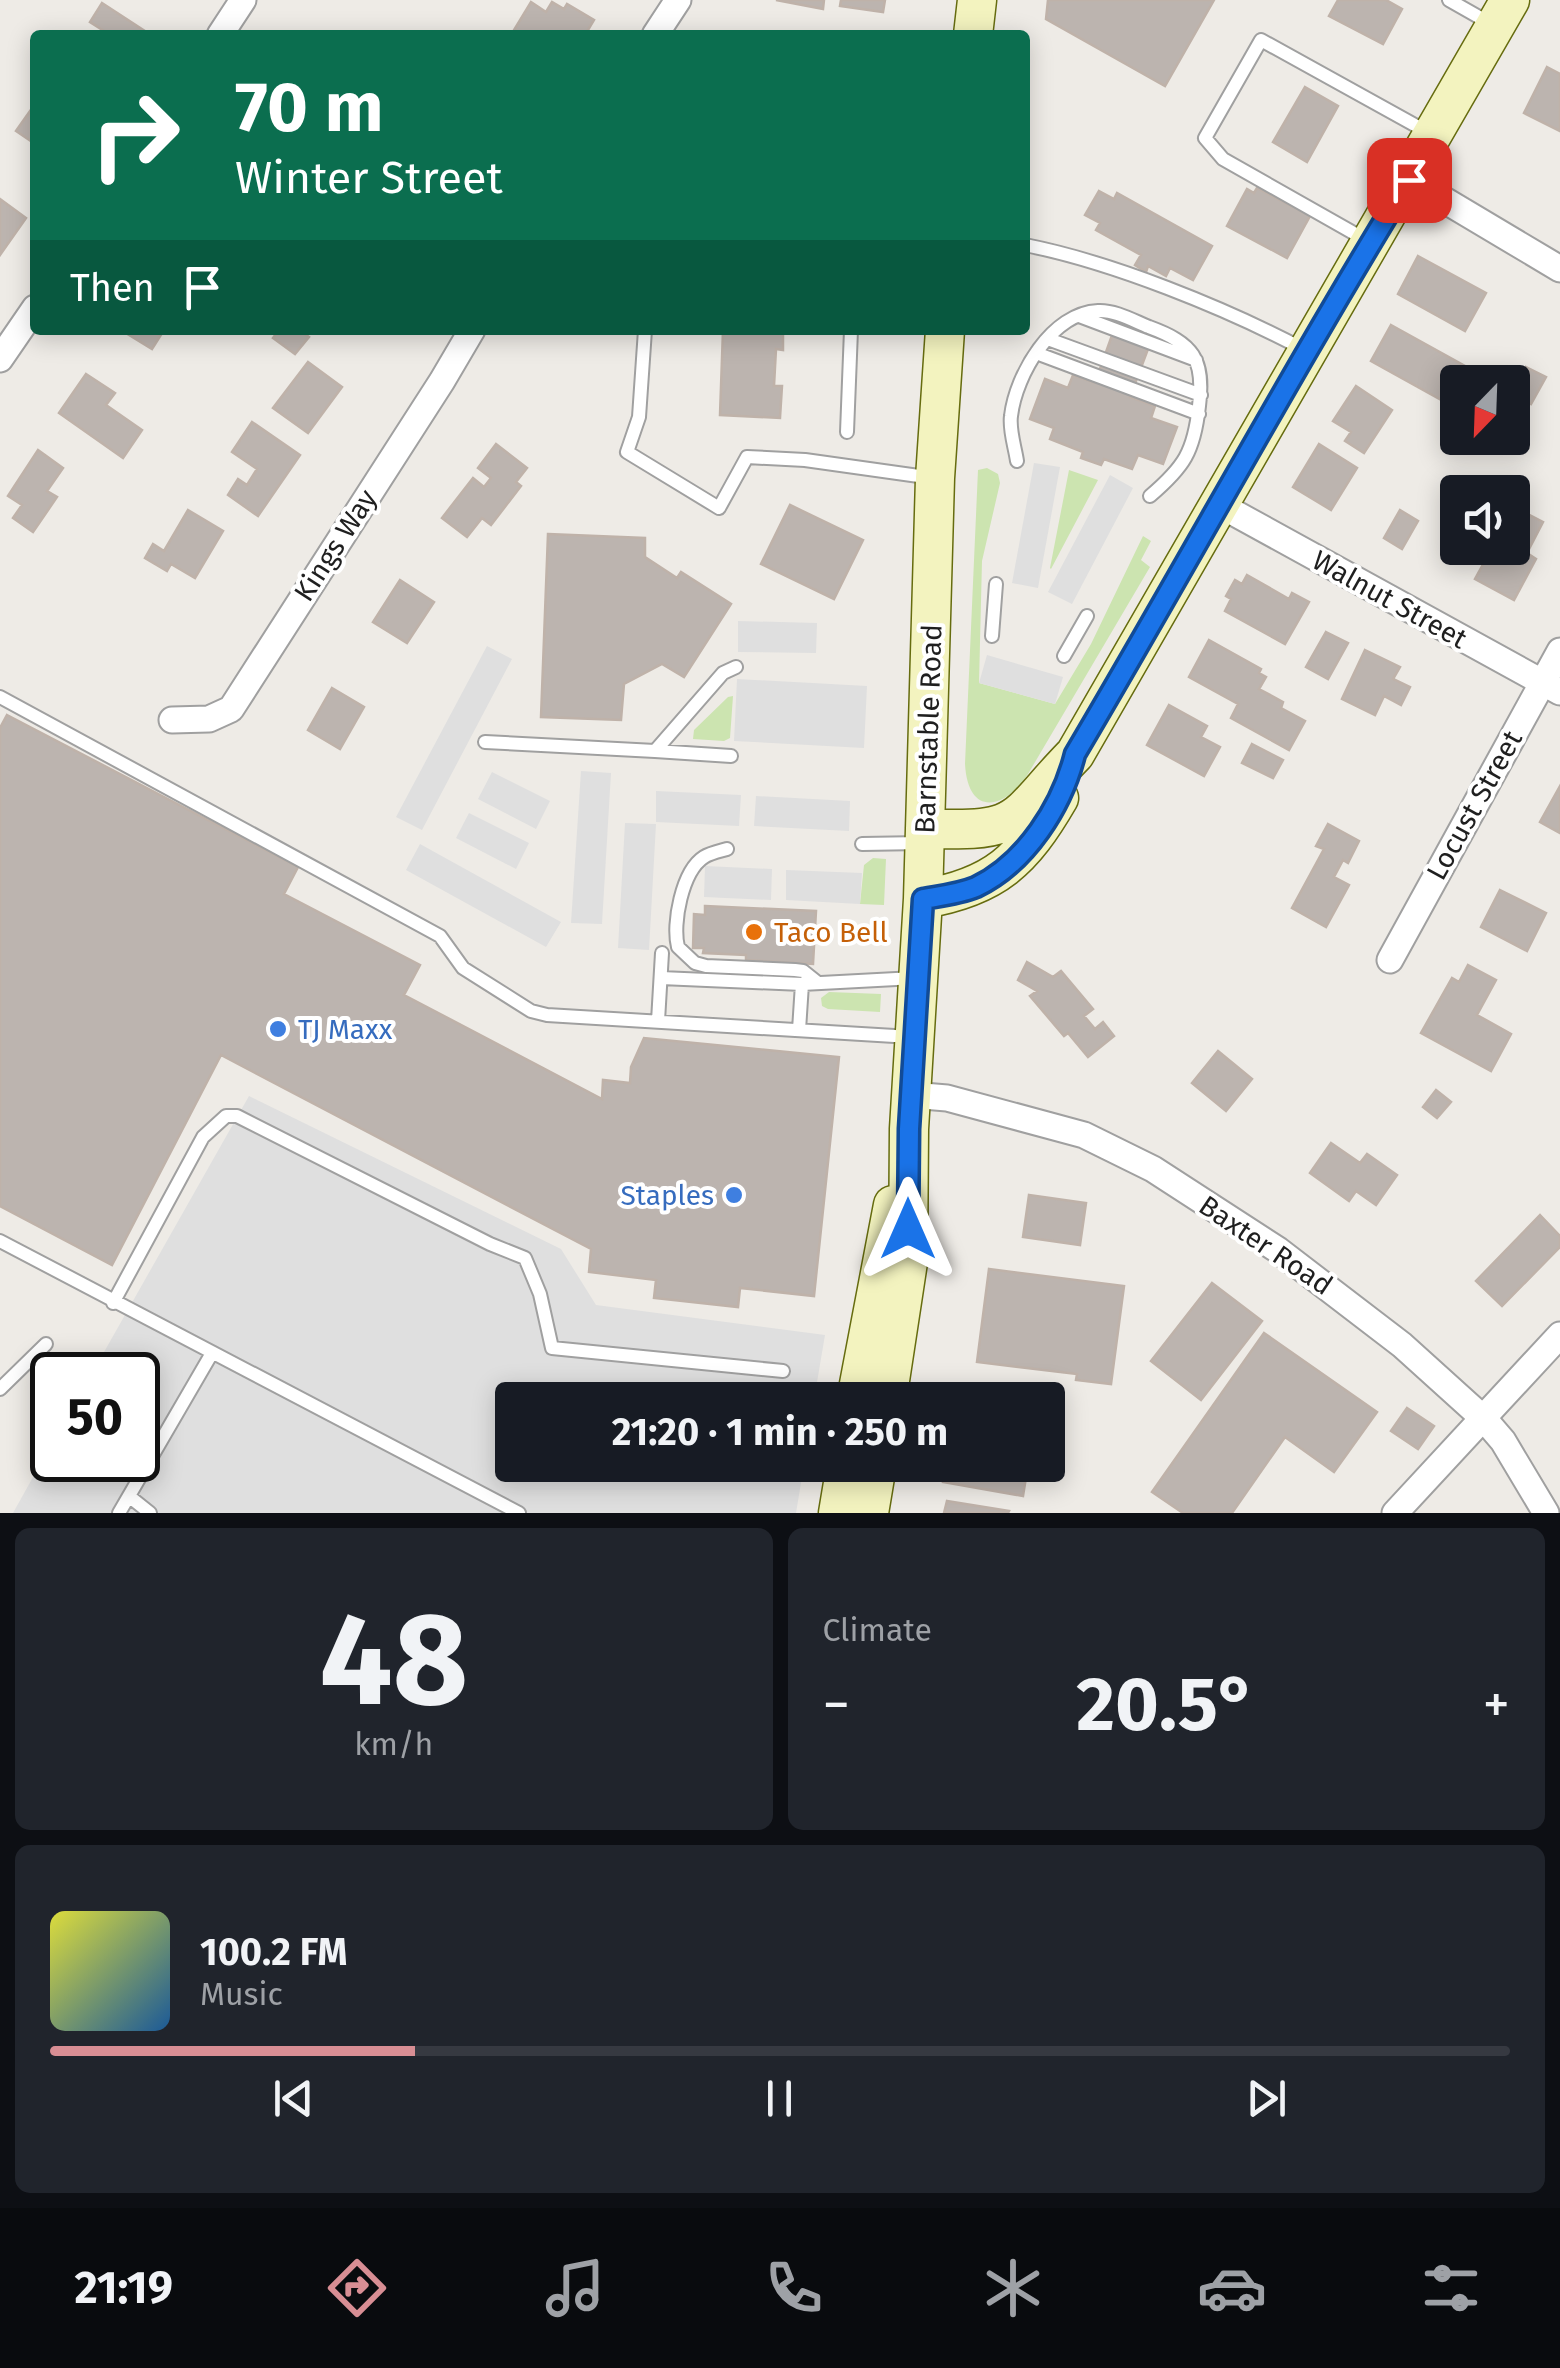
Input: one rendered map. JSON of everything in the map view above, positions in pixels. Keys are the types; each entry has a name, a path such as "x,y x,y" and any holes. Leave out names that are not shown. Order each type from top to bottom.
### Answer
{"main road":[{"path":"974,30 977,0"},
{"path":"925,836 1008,822 1028,810 1075,754 1502,13"},
{"name":"Barnstable Road","path":"890,1382 908,1262 910,1112 923,899 935,478 945,335"},
{"path":"923,899 975,887 1020,854 1066,786 1075,754"},
{"name":"Barnstable Road","path":"859,1382 910,1112"},
{"path":"838,1513 843,1482"},
{"path":"869,1513 874,1482"}],"street":[{"path":"223,30 244,0"},
{"path":"658,30 678,0"},
{"path":"1409,180 1560,269"},
{"path":"0,360 30,315"},
{"name":"Kings Way","path":"172,720 209,718 231,708 469,335"},
{"name":"Walnut Street","path":"1220,506 1551,687"},
{"name":"Locust Street","path":"1390,960 1551,687 1560,651"},
{"name":"Baxter Road","path":"910,1112 947,1098 1084,1134 1122,1151 1278,1250 1402,1346 1485,1420 1503,1441 1546,1513"},
{"path":"1395,1513 1560,1335"}],"lane":[{"path":"1449,0 1502,13"},
{"path":"1370,243 1223,160 1205,138 1261,40 1433,136"},
{"path":"1030,247 1129,276 1250,322 1305,350"},
{"path":"1018,461 1010,418 1023,376 1036,354 1048,339 1079,316 1099,311 1126,318 1185,344 1196,360 1202,382 1192,448 1180,469 1150,496"},
{"path":"645,335 639,417 626,452 718,508 748,457 805,460 935,478"},
{"path":"847,432 851,335"},
{"path":"1048,339 1201,395"},
{"path":"1036,354 1198,414"},
{"path":"992,636 996,584"},
{"path":"1064,656 1087,616"},
{"path":"655,751 722,673 736,667"},
{"path":"0,697 440,936 463,968 532,1011 914,1037"},
{"path":"485,742 731,756"},
{"path":"862,844 925,836"},
{"path":"726,848 704,856 692,871 676,918 678,947 695,963 803,971 818,983"},
{"path":"658,1021 662,953"},
{"path":"660,978 802,984 917,978"},
{"path":"800,1030 802,984"},
{"path":"114,1303 203,1137 226,1116 238,1116 524,1258 540,1294 552,1348 782,1371"},
{"path":"0,1241 519,1513"},
{"path":"0,1388 46,1344"},
{"path":"119,1513 212,1353"},
{"path":"130,1497 150,1513"}],"green space":[{"path":"987,468 998,474 1000,483 982,561 979,683 1055,704 1091,644 1143,536 1151,541 1141,560 1150,567 1028,774 1008,795 989,802 973,793 965,764 978,470"},
{"path":"1069,470 1098,480 1051,569 1050,568"},
{"path":"733,696 730,738 693,739 694,730"},
{"path":"873,858 886,859 884,905 860,904 864,865"},
{"path":"829,992 881,994 880,1012 828,1009 822,1006 821,998"}],"shaded area":[{"path":"1034,463 1060,467 1038,588 1012,583"},
{"path":"1110,475 1133,488 1072,604 1048,592"},
{"path":"738,621 817,623 816,653 738,652"},
{"path":"487,646 512,659 422,830 396,817"},
{"path":"987,655 1063,677 1055,704 979,683"},
{"path":"737,679 867,686 864,748 734,741"},
{"path":"581,771 611,773 602,924 571,923"},
{"path":"492,772 550,801 536,829 478,799"},
{"path":"656,791 741,795 739,826 656,822"},
{"path":"756,796 850,801 849,831 754,826"},
{"path":"469,813 529,843 516,869 456,838"},
{"path":"625,823 656,824 649,950 618,948"},
{"path":"420,844 561,922 546,947 406,870"},
{"path":"705,866 772,869 771,900 704,897"},
{"path":"786,870 862,873 860,904 786,900"},
{"path":"249,1096 561,1249 596,1305 825,1335 817,1382 495,1382 495,1482 801,1482 796,1513 13,1513 30,1482 160,1482 160,1352 104,1352"}],"building":[{"path":"776,0 824,0 823,9"},
{"path":"841,0 885,0 883,12 840,6"},
{"path":"1048,0 1214,0 1165,86 1046,19"},
{"path":"1338,0 1386,0 1402,9 1383,44 1329,16"},
{"path":"531,2 546,12 552,2 564,9 567,4 594,20 588,30 514,30"},
{"path":"102,3 143,30 102,30 90,22"},
{"path":"1547,67 1560,74 1560,131 1524,113"},
{"path":"1305,87 1338,106 1307,162 1273,142"},
{"path":"30,111 30,141 16,131"},
{"path":"1257,188 1310,216 1287,258 1227,226 1247,189 1254,193"},
{"path":"1099,191 1114,199 1117,193 1212,246 1193,280 1170,268 1166,276 1148,266 1146,272 1135,265 1141,255 1096,230 1100,223 1085,215"},
{"path":"0,199 26,218 0,255"},
{"path":"1418,256 1486,293 1465,331 1398,294"},
{"path":"1391,325 1463,365 1440,365 1440,399 1371,361"},
{"path":"1115,327 1151,341 1130,397 1155,406 1151,418 1177,427 1163,464 1138,455 1132,469 1104,459 1101,465 1081,458 1083,452 1050,439 1054,428 1030,419 1045,379 1068,388 1073,375 1095,383"},
{"path":"129,335 161,335 152,349"},
{"path":"275,335 309,337 295,354 273,338"},
{"path":"723,335 783,335 783,350 776,349 774,386 782,386 780,418 720,415"},
{"path":"308,362 342,387 308,433 273,408"},
{"path":"1530,369 1546,377 1530,403"},
{"path":"86,374 115,393 106,405 142,430 123,458 59,413"},
{"path":"1356,386 1392,410 1364,453 1345,441 1351,432 1333,421"},
{"path":"252,422 300,455 258,516 228,495 238,479 247,485 257,469 232,452"},
{"path":"496,444 527,468 516,482 521,486 491,525 482,518 467,537 442,518 473,478 484,487 491,478 478,468"},
{"path":"1319,444 1357,468 1331,510 1293,487"},
{"path":"38,450 63,468 47,491 57,497 33,532 13,518 22,505 8,496"},
{"path":"790,505 863,540 834,599 761,564"},
{"path":"188,510 223,531 195,578 171,564 167,571 145,558 153,544 164,551"},
{"path":"1400,510 1418,521 1402,549 1384,538"},
{"path":"1530,515 1543,522 1530,547"},
{"path":"548,534 645,538 645,557 677,578 681,572 731,604 684,677 662,664 624,684 621,720 541,717"},
{"path":"1530,555 1536,559 1514,600 1475,579 1483,565 1530,565"},
{"path":"1247,575 1289,599 1292,593 1309,602 1285,644 1225,611 1231,599 1226,596 1235,580 1242,584"},
{"path":"400,580 434,602 407,643 373,622"},
{"path":"1326,632 1348,643 1328,679 1306,667"},
{"path":"1209,640 1261,669 1259,673 1266,677 1259,689 1283,702 1281,708 1305,721 1289,750 1231,718 1238,704 1189,677"},
{"path":"1365,650 1400,667 1393,679 1410,687 1401,705 1384,696 1375,715 1342,699"},
{"path":"332,688 364,707 340,749 308,730"},
{"path":"1169,705 1207,726 1201,737 1220,747 1204,776 1147,745"},
{"path":"7,715 298,867 284,894 420,965 404,995 602,1099 603,1080 630,1083 631,1067 644,1038 839,1057 814,1296 740,1288 738,1307 654,1298 656,1280 589,1272 591,1249 221,1055 112,1265 0,1206 0,728"},
{"path":"1252,744 1283,760 1273,778 1242,763"},
{"path":"1560,786 1560,833 1540,822"},
{"path":"1328,824 1359,841 1348,863 1343,860 1334,877 1349,885 1326,927 1292,908 1324,849 1316,846"},
{"path":"1500,890 1546,913 1527,951 1481,927"},
{"name":"Taco Bell","path":"705,906 816,911 813,964 746,960 746,955 703,953 704,948 693,948 694,914 705,915"},
{"path":"1027,962 1053,977 1061,971 1093,1009 1084,1016 1095,1029 1103,1022 1114,1036 1088,1057 1030,996 1037,991 1018,980"},
{"path":"1468,965 1496,980 1477,1015 1511,1034 1491,1071 1421,1033 1452,978 1459,982"},
{"path":"1218,1051 1252,1079 1226,1111 1192,1083"},
{"path":"1436,1090 1451,1102 1437,1118 1423,1107"},
{"path":"1331,1143 1360,1163 1367,1154 1397,1175 1376,1205 1356,1191 1349,1201 1310,1173"},
{"path":"1029,1195 1086,1203 1080,1245 1023,1237"},
{"path":"1540,1215 1560,1236 1560,1247 1502,1306 1476,1281"},
{"path":"989,1269 1124,1286 1111,1384 1076,1380 1077,1374 977,1362"},
{"path":"1212,1283 1262,1321 1201,1400 1151,1361"},
{"path":"1264,1333 1377,1412 1334,1472 1285,1437 1232,1513 1183,1513 1152,1492"},
{"path":"1407,1408 1434,1426 1418,1449 1391,1431"},
{"path":"943,1482 1025,1482 1023,1496"},
{"path":"947,1501 1009,1511 944,1513"}],"place":[{"name":"Taco Bell","path":"754,932"},
{"name":"TJ Maxx","path":"278,1029"},
{"name":"Staples","path":"734,1195"}],"route":[{"path":"908,1229 909,1129 923,899 955,894 993,877 1020,854 1053,810 1066,786 1075,754 1246,461 1305,350 1409,180"}]}
